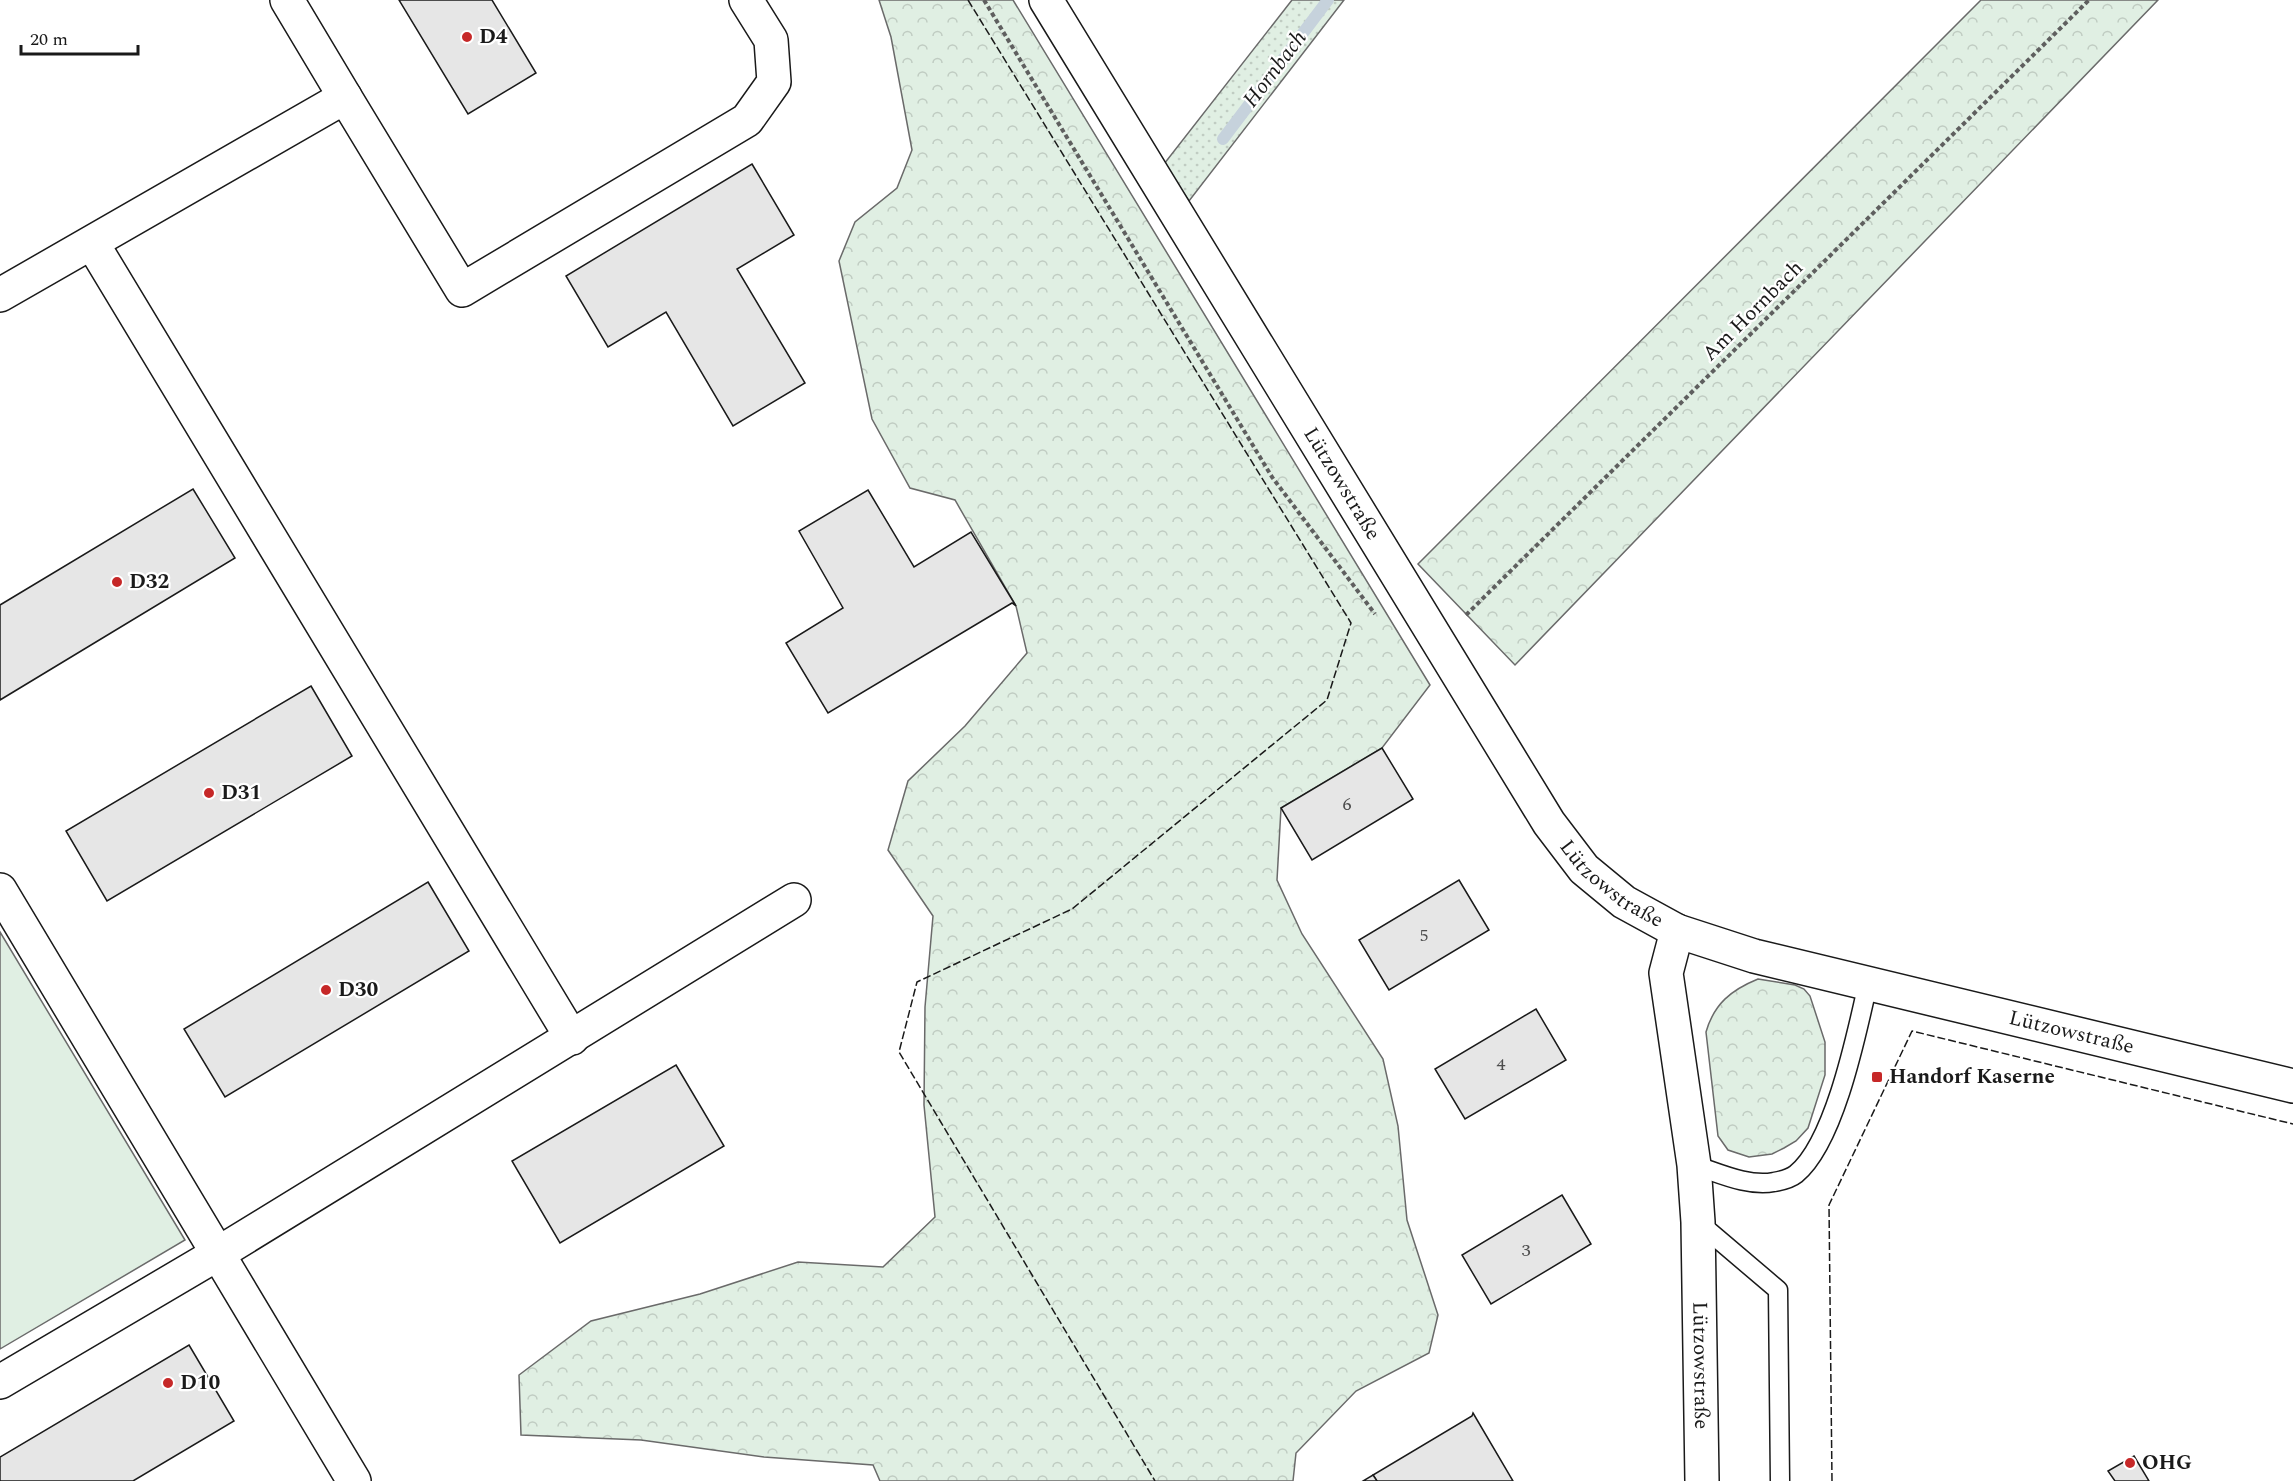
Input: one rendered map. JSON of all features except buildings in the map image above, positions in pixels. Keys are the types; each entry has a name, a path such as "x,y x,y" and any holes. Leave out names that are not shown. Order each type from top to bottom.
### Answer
{"street":[{"path":"287,0 462,290 747,120 774,82 771,40 746,0"},
{"name":"Lützowstraße","path":"1046,0 1438,643 1550,823 1584,869 1624,902 1677,931 1754,956 2293,1086"},
{"path":"0,296 345,97"},
{"path":"92,243 572,1038"},
{"path":"0,890 354,1481"},
{"path":"0,1382 219,1253 794,900"},
{"name":"Lützowstraße","path":"1677,931 1666,973 1694,1165 1698,1222 1702,1481"}],"lane":[{"path":"1694,1165 1743,1180 1773,1182 1795,1175 1815,1150 1828,1122 1855,1042 1868,983"},
{"path":"1698,1222 1778,1290 1780,1481"}],"path":[{"path":"984,0 1272,477 1382,623"},
{"name":"Am Hornbach","path":"1438,643 2089,0"}],"green space":[{"path":"879,0 1013,0 1430,685 1382,748 1281,808 1277,880 1302,934 1383,1059 1398,1126 1407,1220 1438,1315 1429,1353 1356,1391 1296,1453 1293,1481 880,1481 873,1465 764,1457 641,1440 521,1435 519,1375 591,1321 700,1294 798,1262 883,1267 935,1217 924,1105 925,1007 933,916 888,850 908,781 965,726 1027,653 1016,606 955,500 910,488 872,419 839,261 855,222 897,188 912,150 891,37"},
{"path":"1292,0 1344,0 1189,201 1164,164"},
{"path":"1981,0 2158,0 1515,665 1418,564"},
{"path":"0,932 185,1240 0,1349"},
{"path":"1758,979 1795,985 1804,989 1810,996 1825,1042 1825,1075 1808,1128 1796,1141 1772,1154 1749,1157 1728,1150 1718,1136 1706,1032 1714,1013 1725,999"}],"waterway":[{"name":"Hornbach","path":"1223,139 1328,0"}],"fence":[{"path":"968,0 1351,623 1327,700 1072,909 917,982 899,1052 1155,1481"},
{"path":"1832,1481 1829,1205 1912,1031 2293,1124"}],"place":[{"name":"D4","path":"467,37"},
{"name":"D32","path":"117,582"},
{"name":"D31","path":"209,793"},
{"name":"D30","path":"326,990"},
{"name":"Handorf Kaserne","path":"1877,1077"},
{"name":"D10","path":"168,1383"},
{"name":"OHG","path":"2130,1463"}]}
